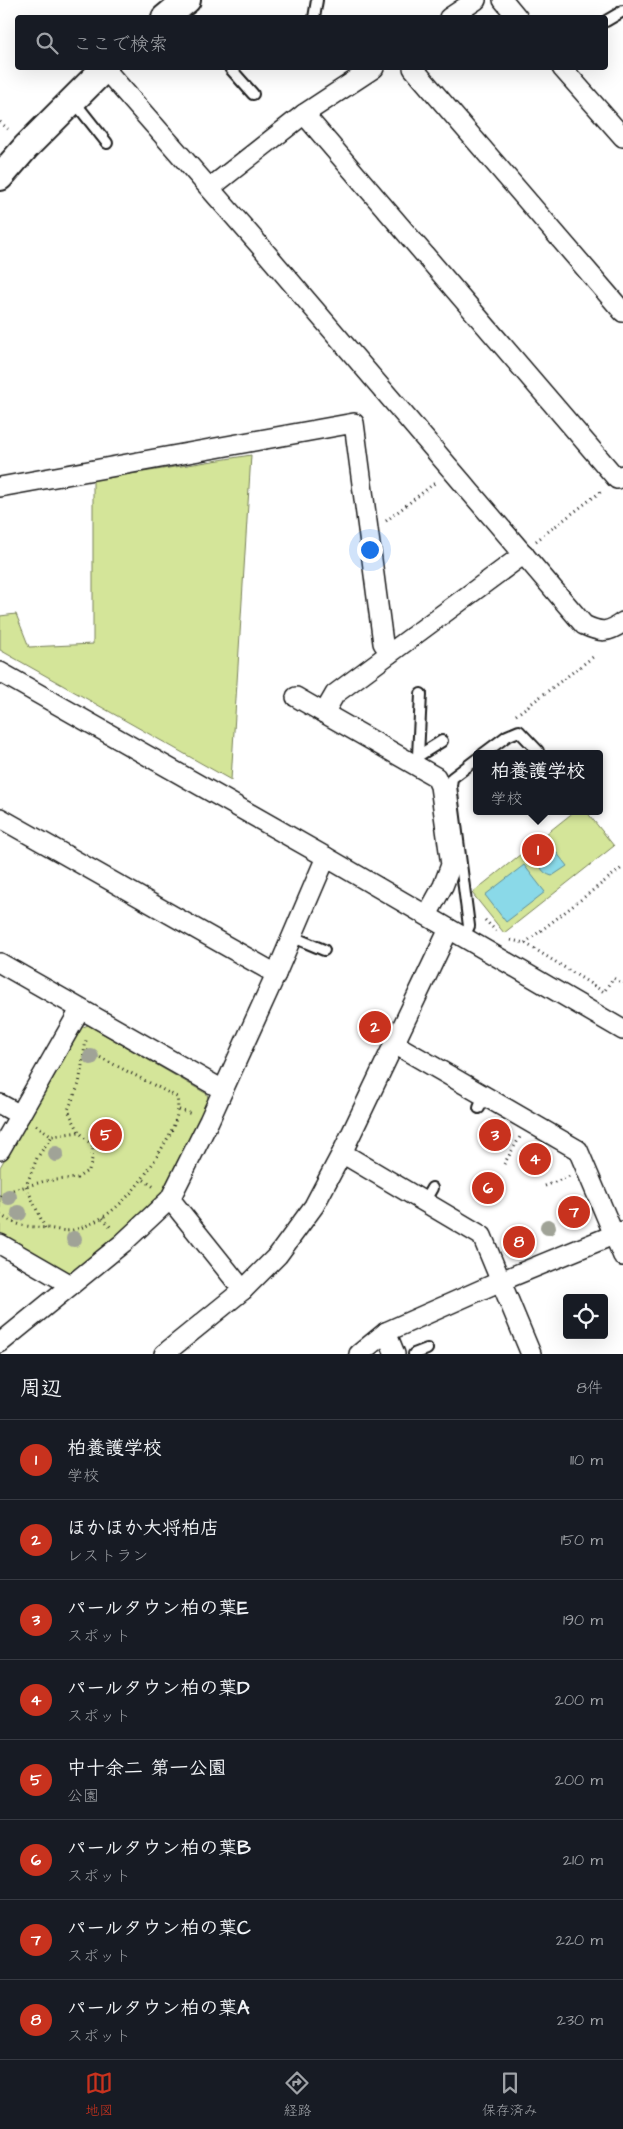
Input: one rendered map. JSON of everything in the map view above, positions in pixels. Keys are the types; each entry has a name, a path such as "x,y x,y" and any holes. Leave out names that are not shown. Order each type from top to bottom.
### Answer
{"street":[{"path":"454,15 476,0"},
{"path":"503,0 516,15"},
{"path":"0,177 26,147 102,70"},
{"path":"106,70 210,188 584,625 597,632 613,630 623,622"},
{"path":"210,188 304,114 371,70"},
{"path":"415,70 623,312"},
{"path":"564,70 623,137"},
{"path":"304,114 620,477"},
{"path":"3,489 354,423 383,643 390,654"},
{"path":"324,713 335,694 524,554"},
{"path":"0,672 326,857 623,1030"},
{"path":"296,698 416,760 436,777 440,786 451,865 444,886 427,916"},
{"path":"0,818 276,974"},
{"path":"0,1343 123,1243 170,1199 223,1090 293,937 326,857"},
{"path":"164,1354 243,1290 278,1255 314,1206 342,1153 394,1043 457,933"},
{"path":"0,963 223,1090"},
{"path":"0,1150 80,1010"},
{"path":"394,1043 482,1102 529,1121 578,1150 618,1232 623,1256"},
{"path":"0,1104 20,1115"},
{"path":"342,1153 428,1195 470,1236 482,1236 531,1354"},
{"path":"170,1199 243,1290"},
{"path":"359,1354 386,1332 618,1232"},
{"path":"0,1244 70,1285"},
{"path":"386,1332 395,1354"}],"lane":[{"path":"314,15 317,0"},
{"path":"608,19 623,10"},
{"path":"232,70 253,94"},
{"path":"72,99 107,143"},
{"path":"416,760 421,694"},
{"path":"488,750 507,736 518,731 537,750"},
{"path":"416,760 442,741"},
{"path":"457,933 469,926 451,786 452,778 473,762"},
{"path":"293,937 324,950"},
{"path":"414,1354 427,1349"}],"path":[{"path":"0,122 8,129"},
{"path":"524,554 530,545 620,477"},
{"path":"368,534 443,478"},
{"path":"525,943 623,867"},
{"path":"468,912 476,911 496,932"},
{"path":"503,939 525,943 604,992 613,978 623,983"},
{"path":"0,1196 2,1193 45,1181 77,1178 89,1170 93,1146 79,1132 68,1110 79,1084 86,1050 177,1097 180,1110 169,1136 144,1180 124,1201 103,1218 72,1230 18,1226 0,1215"},
{"path":"504,1164 529,1121"},
{"path":"45,1228 26,1186 37,1158 52,1136 79,1132"},
{"path":"545,1186 587,1170"}],"green space":[{"path":"251,455 231,780 0,650 0,616 16,614 29,647 93,644 93,480"},
{"path":"570,815 589,815 614,846 504,933 472,893"},
{"path":"88,1025 207,1094 209,1102 160,1200 74,1271 63,1273 0,1236 0,1167 81,1028"}],"water":[{"path":"549,847 550,849 544,854 553,848 567,866 552,876 543,871 540,864 542,857 540,855"},
{"path":"524,865 545,892 506,922 485,895"}],"place":[{"name":"柏養護学校","path":"538,850"},
{"name":"ほかほか大将柏店","path":"375,1027"},
{"name":"中十余二 第一公園","path":"106,1135"},
{"name":"パールタウン柏の葉E","path":"495,1135"},
{"name":"パールタウン柏の葉D","path":"535,1159"},
{"name":"パールタウン柏の葉B","path":"488,1188"},
{"name":"パールタウン柏の葉C","path":"574,1212"},
{"name":"パールタウン柏の葉A","path":"519,1242"}]}
